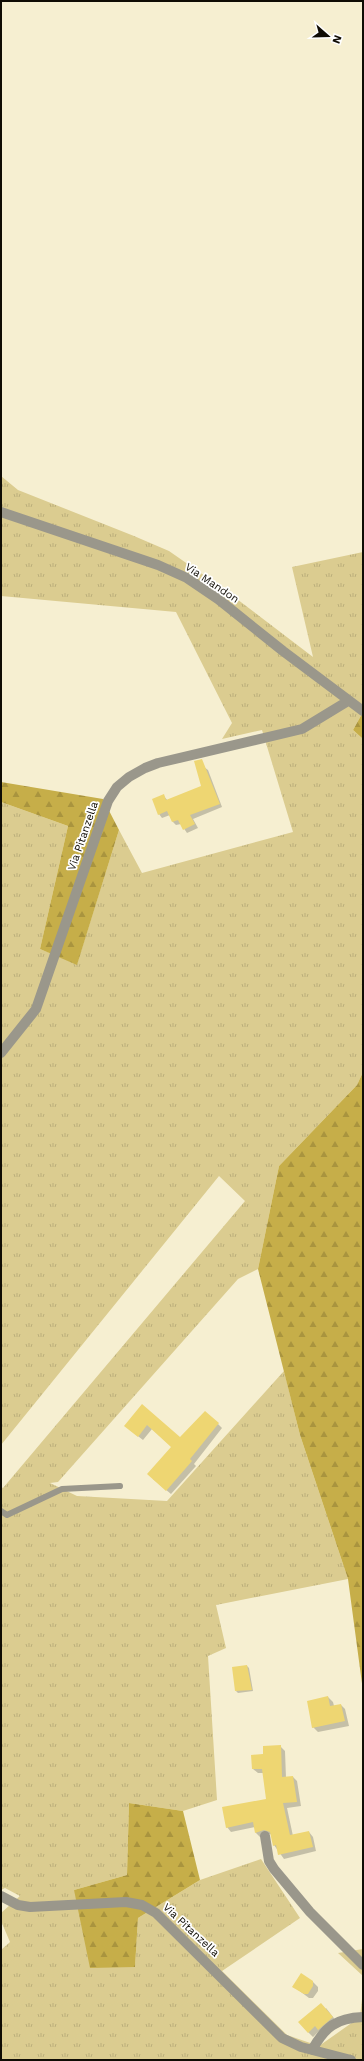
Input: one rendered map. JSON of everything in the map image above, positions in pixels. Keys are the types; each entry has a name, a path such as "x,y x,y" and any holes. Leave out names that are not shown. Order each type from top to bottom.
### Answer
{"street":[{"name":"Via Mandon","path":"1,512 158,565 187,578 218,599 348,701 363,711"},
{"name":"Via Pitanzella","path":"1,1053 36,1009 108,801 117,788 129,777 158,763 302,729 348,701"},
{"path":"265,1836 269,1861 274,1869 310,1912 363,1965"},
{"name":"Via Pitanzella","path":"1,1896 18,1905 30,1907 134,1902 150,1908 208,1963 276,2033 291,2043 351,2060"},
{"path":"312,2050 318,2038 334,2023 344,2019 363,2017"}],"lane":[{"path":"1,1511 7,1515 62,1489 120,1486"}],"green space":[{"path":"1,476 18,490 169,551 225,590 313,657 292,567 363,552 363,712 353,730 363,739 363,1072 357,1085 279,1166 258,1269 238,1279 58,1482 50,1483 77,1496 167,1501 284,1371 300,1435 348,1579 216,1605 226,1648 208,1656 217,1800 183,1811 129,1803 127,1875 74,1890 135,1967 138,1918 200,1880 261,1859 300,1918 222,1971 287,2035 319,2046 360,2017 363,1990 363,2060 1,2060 1,1950 10,1942 1,1921 1,1913 20,1896 5,1888 1,1890 1,1487 3,1488 245,1201 219,1176 1,1445 1,802 68,826 40,949 77,964 119,830 142,873 293,832 262,730 222,739 232,723 176,612 1,596"},
{"path":"363,712 363,739 353,730"},
{"path":"1,782 103,799 119,830 77,965 40,949 68,826 1,802"},
{"path":"363,1072 363,1691 348,1579 300,1435 258,1269 279,1166 357,1085"},
{"path":"129,1803 183,1811 200,1880 138,1918 135,1967 90,1968 74,1890 127,1875"},
{"path":"363,1949 363,1976 338,1953"}],"building":[{"path":"202,759 220,804 190,815 195,824 183,830 178,820 172,822 167,811 158,815 152,799 164,794 166,800 201,786 194,761"},
{"path":"142,1404 180,1437 205,1411 219,1423 190,1459 192,1461 166,1491 147,1474 171,1447 147,1425 138,1437 124,1426"},
{"path":"247,1665 252,1690 235,1691 232,1667"},
{"path":"328,1696 330,1706 341,1704 345,1721 312,1728 307,1701"},
{"path":"281,1745 282,1777 293,1776 297,1802 283,1803 290,1835 309,1831 313,1847 278,1855 276,1845 273,1846 270,1832 264,1830 255,1833 253,1822 226,1828 222,1807 266,1799 262,1769 252,1769 251,1755 263,1754 263,1746"},
{"path":"301,1973 313,1981 313,1986 308,1994 304,1994 292,1987"},
{"path":"321,2003 333,2017 318,2030 315,2026 308,2033 298,2022"}]}
